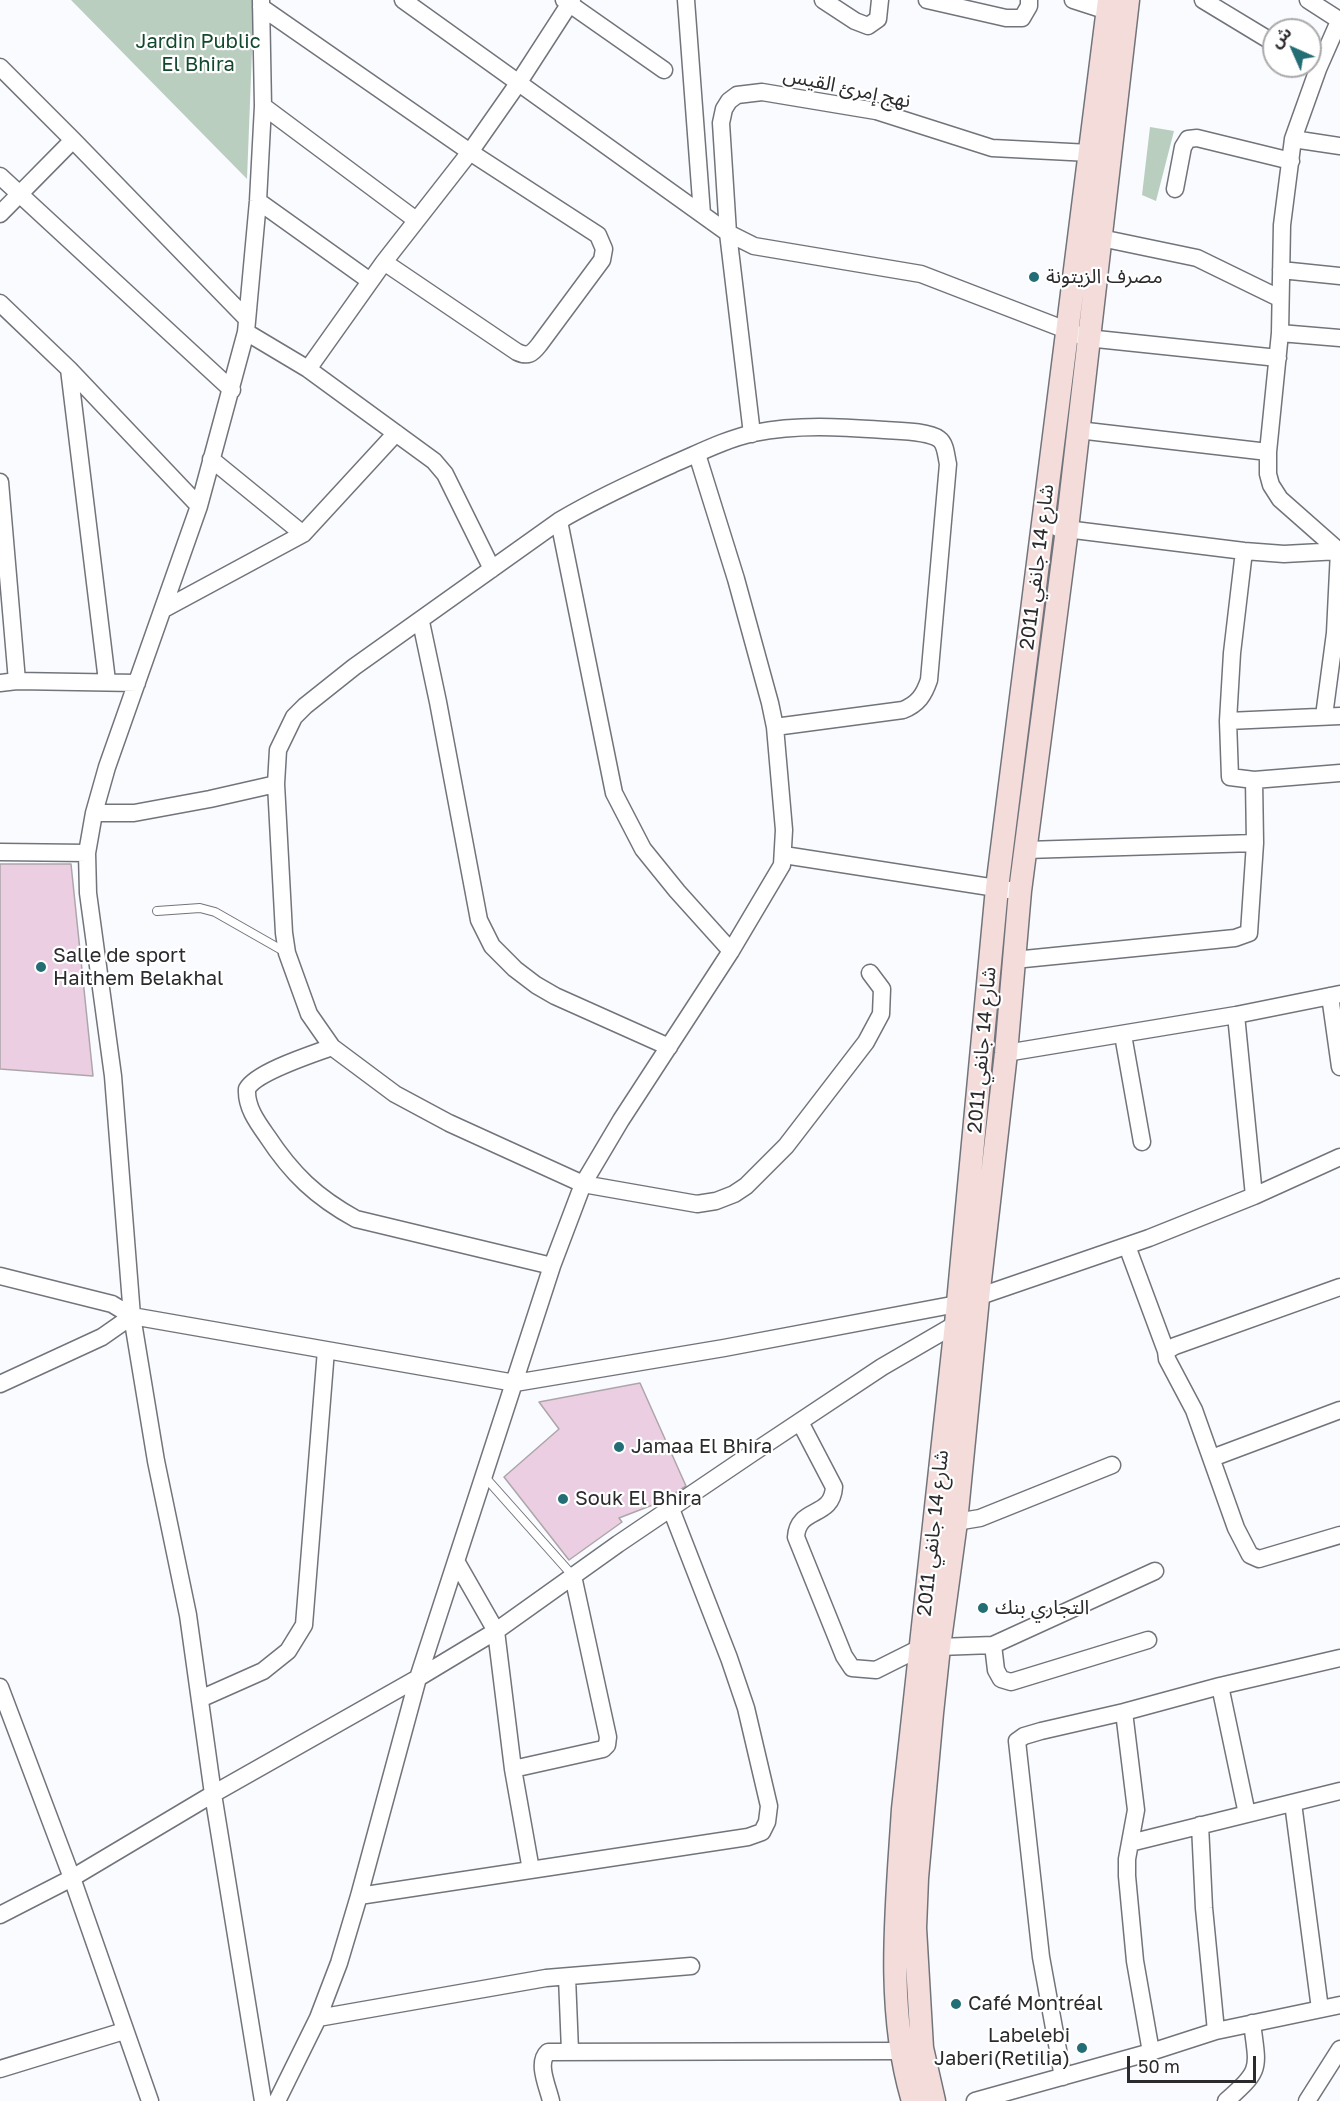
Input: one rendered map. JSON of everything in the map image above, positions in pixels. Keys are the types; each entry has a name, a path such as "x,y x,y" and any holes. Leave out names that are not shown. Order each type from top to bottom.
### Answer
{"main road":[{"name":"شارع 14 جانفي 2011","path":"913,2101 902,2051 896,1977 898,1883 903,1809 929,1647 956,1522 964,1308 1006,1053 1020,891 1067,529 1128,0"},
{"name":"شارع 14 جانفي 2011","path":"934,2101 922,2048 915,1928 929,1647 964,1308 997,888 1108,6"}],"street":[{"path":"403,0 728,233 754,246 921,274 1088,338 1278,358"},
{"path":"686,0 702,214"},
{"path":"822,0 868,27 878,19 880,0"},
{"path":"927,0 1006,18 1022,18 1029,6 1029,0"},
{"path":"1073,0 1108,6"},
{"path":"1203,0 1262,35"},
{"path":"1308,0 1340,20 1322,52"},
{"path":"308,369 384,262 470,152 519,82 568,1 663,70"},
{"path":"261,4 263,106 258,201 246,325 232,390 199,506 107,767 94,813 87,853 88,893 113,1076 132,1316 156,1461 188,1615 213,1794 263,2101"},
{"path":"261,4 470,152 598,234 603,244 604,254 602,260 539,345 532,353 524,356 384,262"},
{"path":"0,67 74,140 246,325 434,461 445,474 492,569"},
{"path":"1311,78 1293,139 1282,225 1280,333 1268,452 1268,474 1271,485 1280,500 1339,551"},
{"name":"نهج إمرئ القيس","path":"728,233 721,123 724,109 736,95 762,92 876,111 992,148 1090,153"},
{"path":"263,106 416,220"},
{"path":"1175,189 1183,147 1188,139 1197,138 1291,161"},
{"path":"1293,139 1340,146"},
{"path":"0,214 18,193 74,140"},
{"path":"0,176 232,390"},
{"path":"258,201 370,281"},
{"path":"728,233 752,434"},
{"path":"1101,238 1197,258 1280,298"},
{"path":"1281,270 1340,276"},
{"path":"0,303 69,369 199,506"},
{"path":"1280,333 1340,338"},
{"path":"69,369 107,681"},
{"path":"775,727 903,711 915,705 925,692 929,680 948,464 946,450 940,439 920,434 821,426 752,434 697,454 628,484 560,521 354,668 305,706 294,717 278,750 276,784 280,888 287,953 309,1014 332,1047 404,1099 449,1124 583,1185 697,1204 716,1201 746,1186 786,1146 871,1034 881,1014 882,989 870,974"},
{"path":"1078,430 1268,452"},
{"path":"164,609 303,534 396,433"},
{"path":"277,2101 318,2018 339,1963 360,1896 418,1678 552,1266 583,1185 621,1120 731,951 782,865 784,830 775,727 736,579 697,454"},
{"path":"211,459 303,534"},
{"path":"0,482 17,681"},
{"path":"560,521 614,793 643,849 731,951"},
{"path":"1042,526 1244,551 1284,554 1339,551"},
{"path":"1244,551 1232,653 1228,721 1230,777 1254,780 1340,773"},
{"path":"1228,721 1332,716 1339,551"},
{"path":"421,622 479,920 492,946 515,969 555,996 669,1047"},
{"path":"0,683 107,681 137,683"},
{"path":"1014,960 1235,938 1249,933 1255,843 1254,780"},
{"path":"94,813 134,813 210,800 276,784"},
{"path":"1026,850 1255,843"},
{"path":"0,852 87,853"},
{"path":"784,855 1020,891"},
{"path":"1006,1053 1123,1035 1335,995 1340,1067"},
{"path":"1236,1015 1254,1196"},
{"path":"1123,1035 1142,1142"},
{"path":"332,1047 277,1068 254,1081 248,1089 248,1098 254,1117 284,1162 296,1175 332,1206 356,1219 552,1266"},
{"path":"0,1276 112,1304 132,1316 515,1383 964,1308 1254,1196 1340,1157"},
{"path":"1127,1246 1167,1359 1194,1410 1236,1528 1250,1555 1259,1559 1340,1534"},
{"path":"1166,1351 1174,1346 1340,1287"},
{"path":"0,1915 72,1878 496,1631 573,1576 882,1367 964,1308"},
{"path":"0,1384 102,1337 132,1316"},
{"path":"200,1699 263,1671 288,1651 304,1625 326,1350"},
{"path":"1212,1458 1340,1410"},
{"path":"800,1422 834,1487 834,1497 829,1504 797,1526 796,1537 844,1656 852,1668 876,1670 929,1647 993,1645 1155,1572"},
{"path":"956,1522 980,1518 1112,1465"},
{"path":"360,1896 748,1837 762,1832 767,1822 769,1806 746,1708 671,1509"},
{"path":"456,1561 496,1631 513,1769 531,1870"},
{"path":"513,1769 603,1749 607,1745 608,1737 573,1576"},
{"path":"993,1645 996,1670 1001,1679 1011,1682 1148,1640"},
{"path":"1063,2077 1041,1957 1017,1741 1024,1736 1041,1731 1340,1658"},
{"path":"1220,1686 1247,1814"},
{"path":"0,1687 72,1878 150,2101"},
{"path":"1125,1712 1136,1810 1127,1876 1133,1940 1151,2052"},
{"path":"1130,1843 1340,1791"},
{"path":"1293,1803 1320,2010"},
{"path":"1200,1825 1204,1908 1216,2031"},
{"path":"318,2018 546,1978 691,1966"},
{"path":"567,1977 570,2051"},
{"path":"975,2101 1037,2093 1063,2077 1216,2031 1340,2005"},
{"path":"1226,2101 1251,2078 1254,2072 1256,2056 1252,2023"},
{"path":"0,2069 124,2031"},
{"path":"1307,2101 1340,2049"},
{"path":"551,2101 542,2060 548,2052 902,2051"}],"lane":[{"path":"157,911 200,908 215,912 287,953"},
{"path":"484,1476 573,1576"}],"green space":[{"name":"Jardin Public El Bhira","path":"71,0 254,0 247,179"},
{"path":"1150,127 1174,131 1156,201 1142,195"}],"building":[{"name":"Salle de sport Haithem Belakhal","path":"0,864 71,864 93,1076 0,1069"},
{"path":"640,1383 686,1486 663,1501 619,1518 622,1522 569,1560 504,1477 559,1429 539,1402"}],"place":[{"name":"مصرف الزيتونة","path":"1034,277"},
{"name":"Salle de sport Haithem Belakhal","path":"41,967"},
{"name":"Jamaa El Bhira","path":"619,1447"},
{"name":"Souk El Bhira","path":"563,1499"},
{"name":"التجاري بنك","path":"983,1608"},
{"name":"Café Montréal","path":"956,2004"},
{"name":"Labelebi Jaberi(Retilia)","path":"1082,2048"}]}
